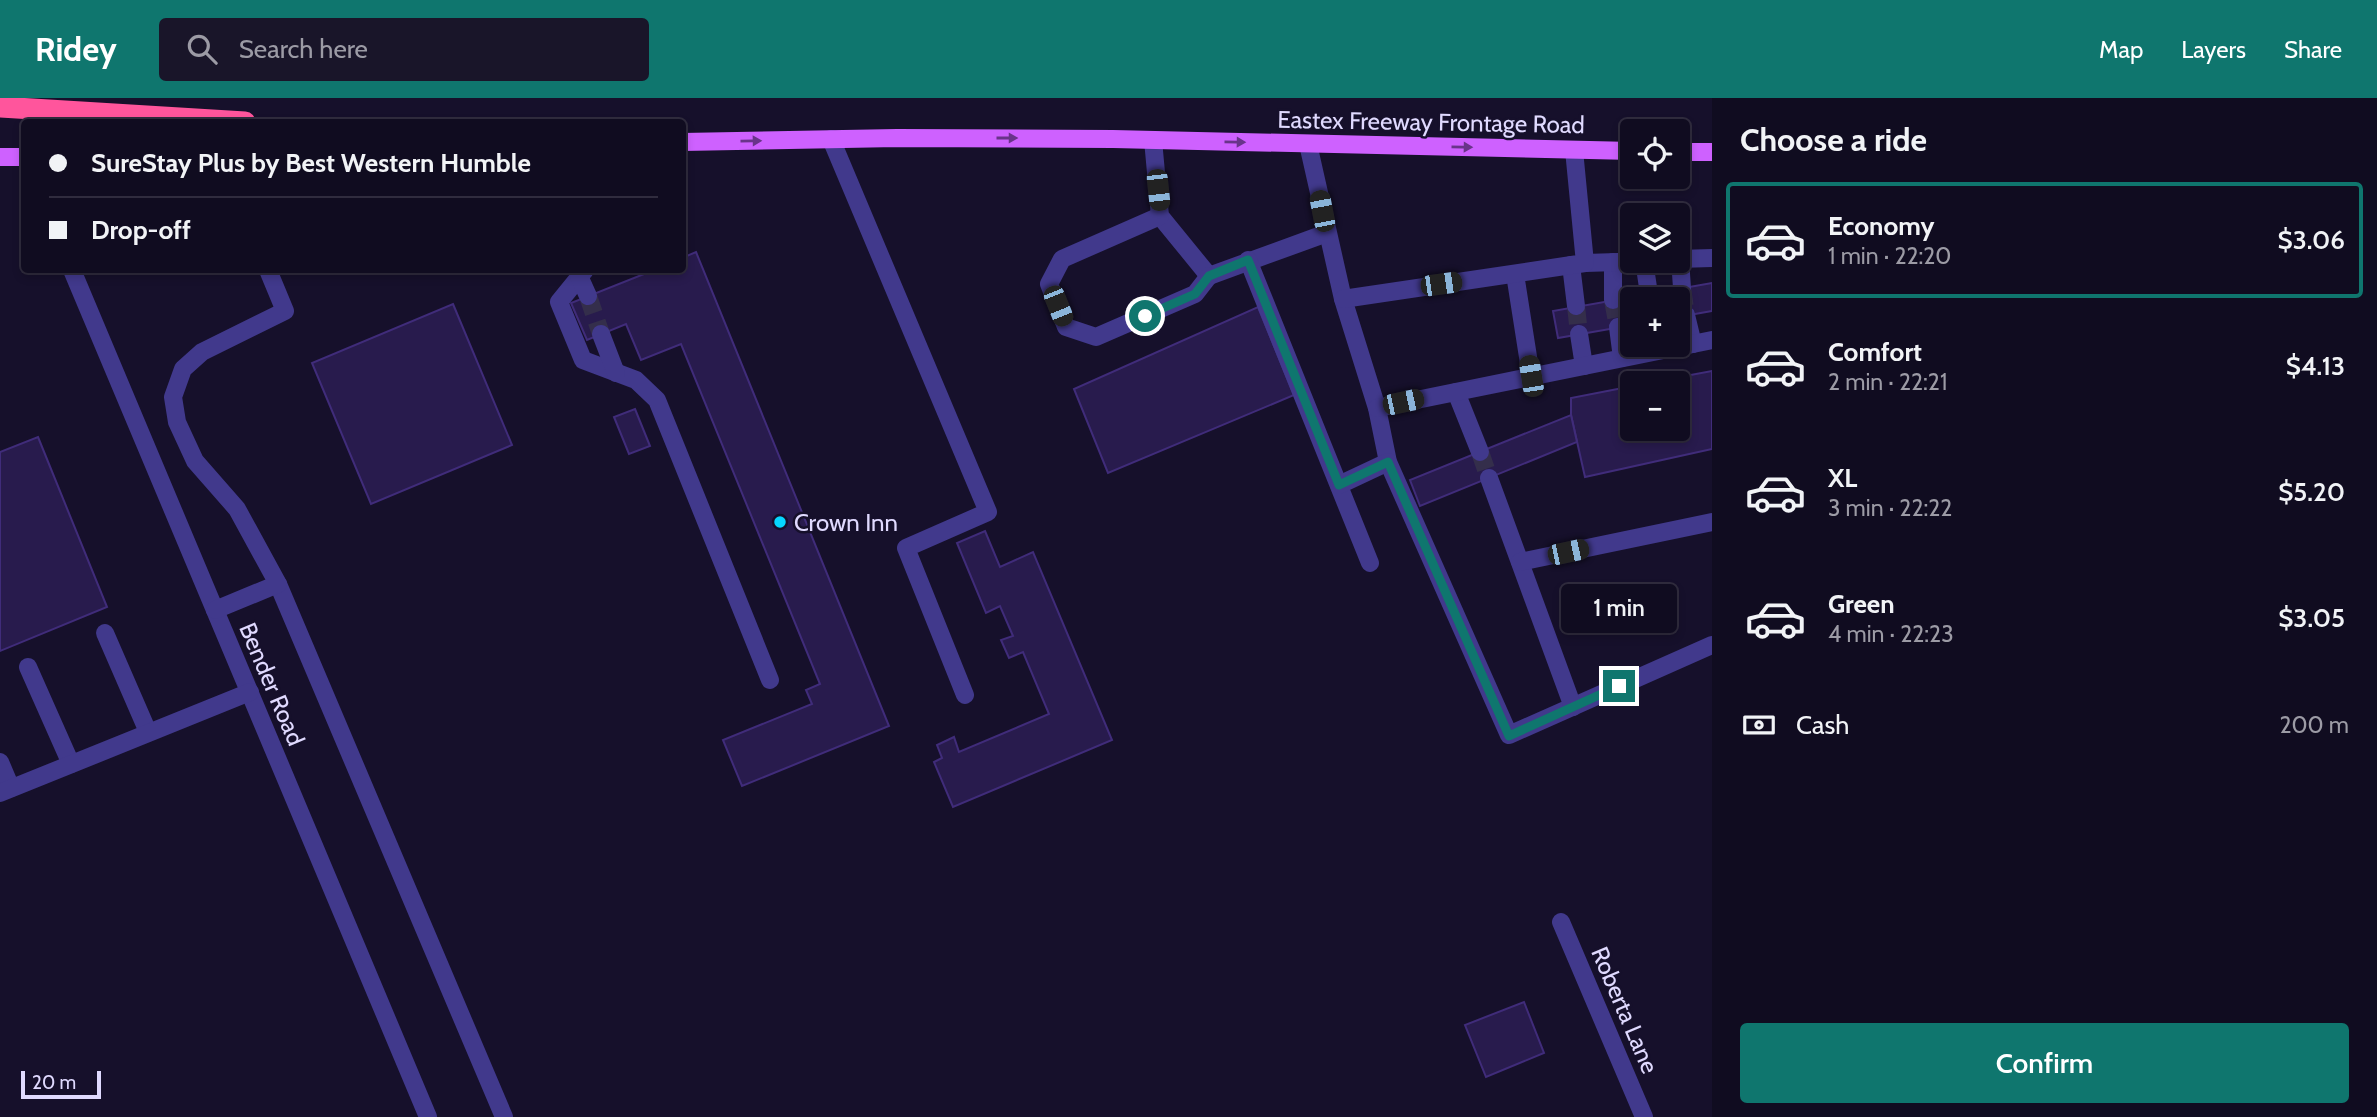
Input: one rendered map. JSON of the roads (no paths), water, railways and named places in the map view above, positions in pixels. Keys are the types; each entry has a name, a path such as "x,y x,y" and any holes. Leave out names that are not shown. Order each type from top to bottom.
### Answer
{"highway":[{"path":"0,107 196,119"}],"main road":[{"name":"Eastex Freeway Frontage Road","path":"686,142 831,139 1153,140 1620,151"},
{"path":"1690,152 1712,152"},
{"path":"0,156 21,157"}],"street":[{"path":"831,139 988,512 906,548 965,695"},
{"path":"1153,140 1160,216 1209,276"},
{"path":"1308,144 1343,299 1377,408 1388,462 1509,736 1712,645"},
{"path":"1574,150 1578,264 1576,306"},
{"path":"1160,216 1062,259 1049,284 1066,327 1096,337 1195,294 1209,276 1327,233"},
{"path":"1690,259 1712,258"},
{"path":"1248,260 1370,563"},
{"path":"1613,262 1613,300"},
{"path":"1343,299 1578,264 1620,262"},
{"name":"Bender Road","path":"73,273 428,1117"},
{"path":"269,273 285,312 202,352 183,369 173,397 177,422 195,461 237,509 278,584 504,1117"},
{"path":"582,273 588,296"},
{"path":"582,273 559,302 583,360 636,380 657,400 770,680"},
{"path":"1515,274 1531,376"},
{"path":"1618,327 1622,358"},
{"path":"1690,332 1693,344"},
{"path":"601,334 616,373"},
{"path":"1579,334 1584,366"},
{"path":"1690,344 1712,340"},
{"path":"1377,408 1626,357"},
{"path":"1457,391 1480,452"},
{"path":"1339,485 1388,462"},
{"path":"1489,478 1573,707"},
{"path":"1520,562 1712,522"},
{"path":"215,610 278,584"},
{"path":"105,633 148,732"},
{"path":"28,667 71,764"},
{"path":"0,762 6,791 250,692"},
{"name":"Roberta Lane","path":"1561,922 1644,1117"}],"tunnel":[{"path":"588,296 601,334"},
{"path":"1613,300 1618,327"},
{"path":"1576,306 1579,334"},
{"path":"1480,452 1489,478"}],"place":[{"name":"Crown Inn","path":"780,522"}]}
